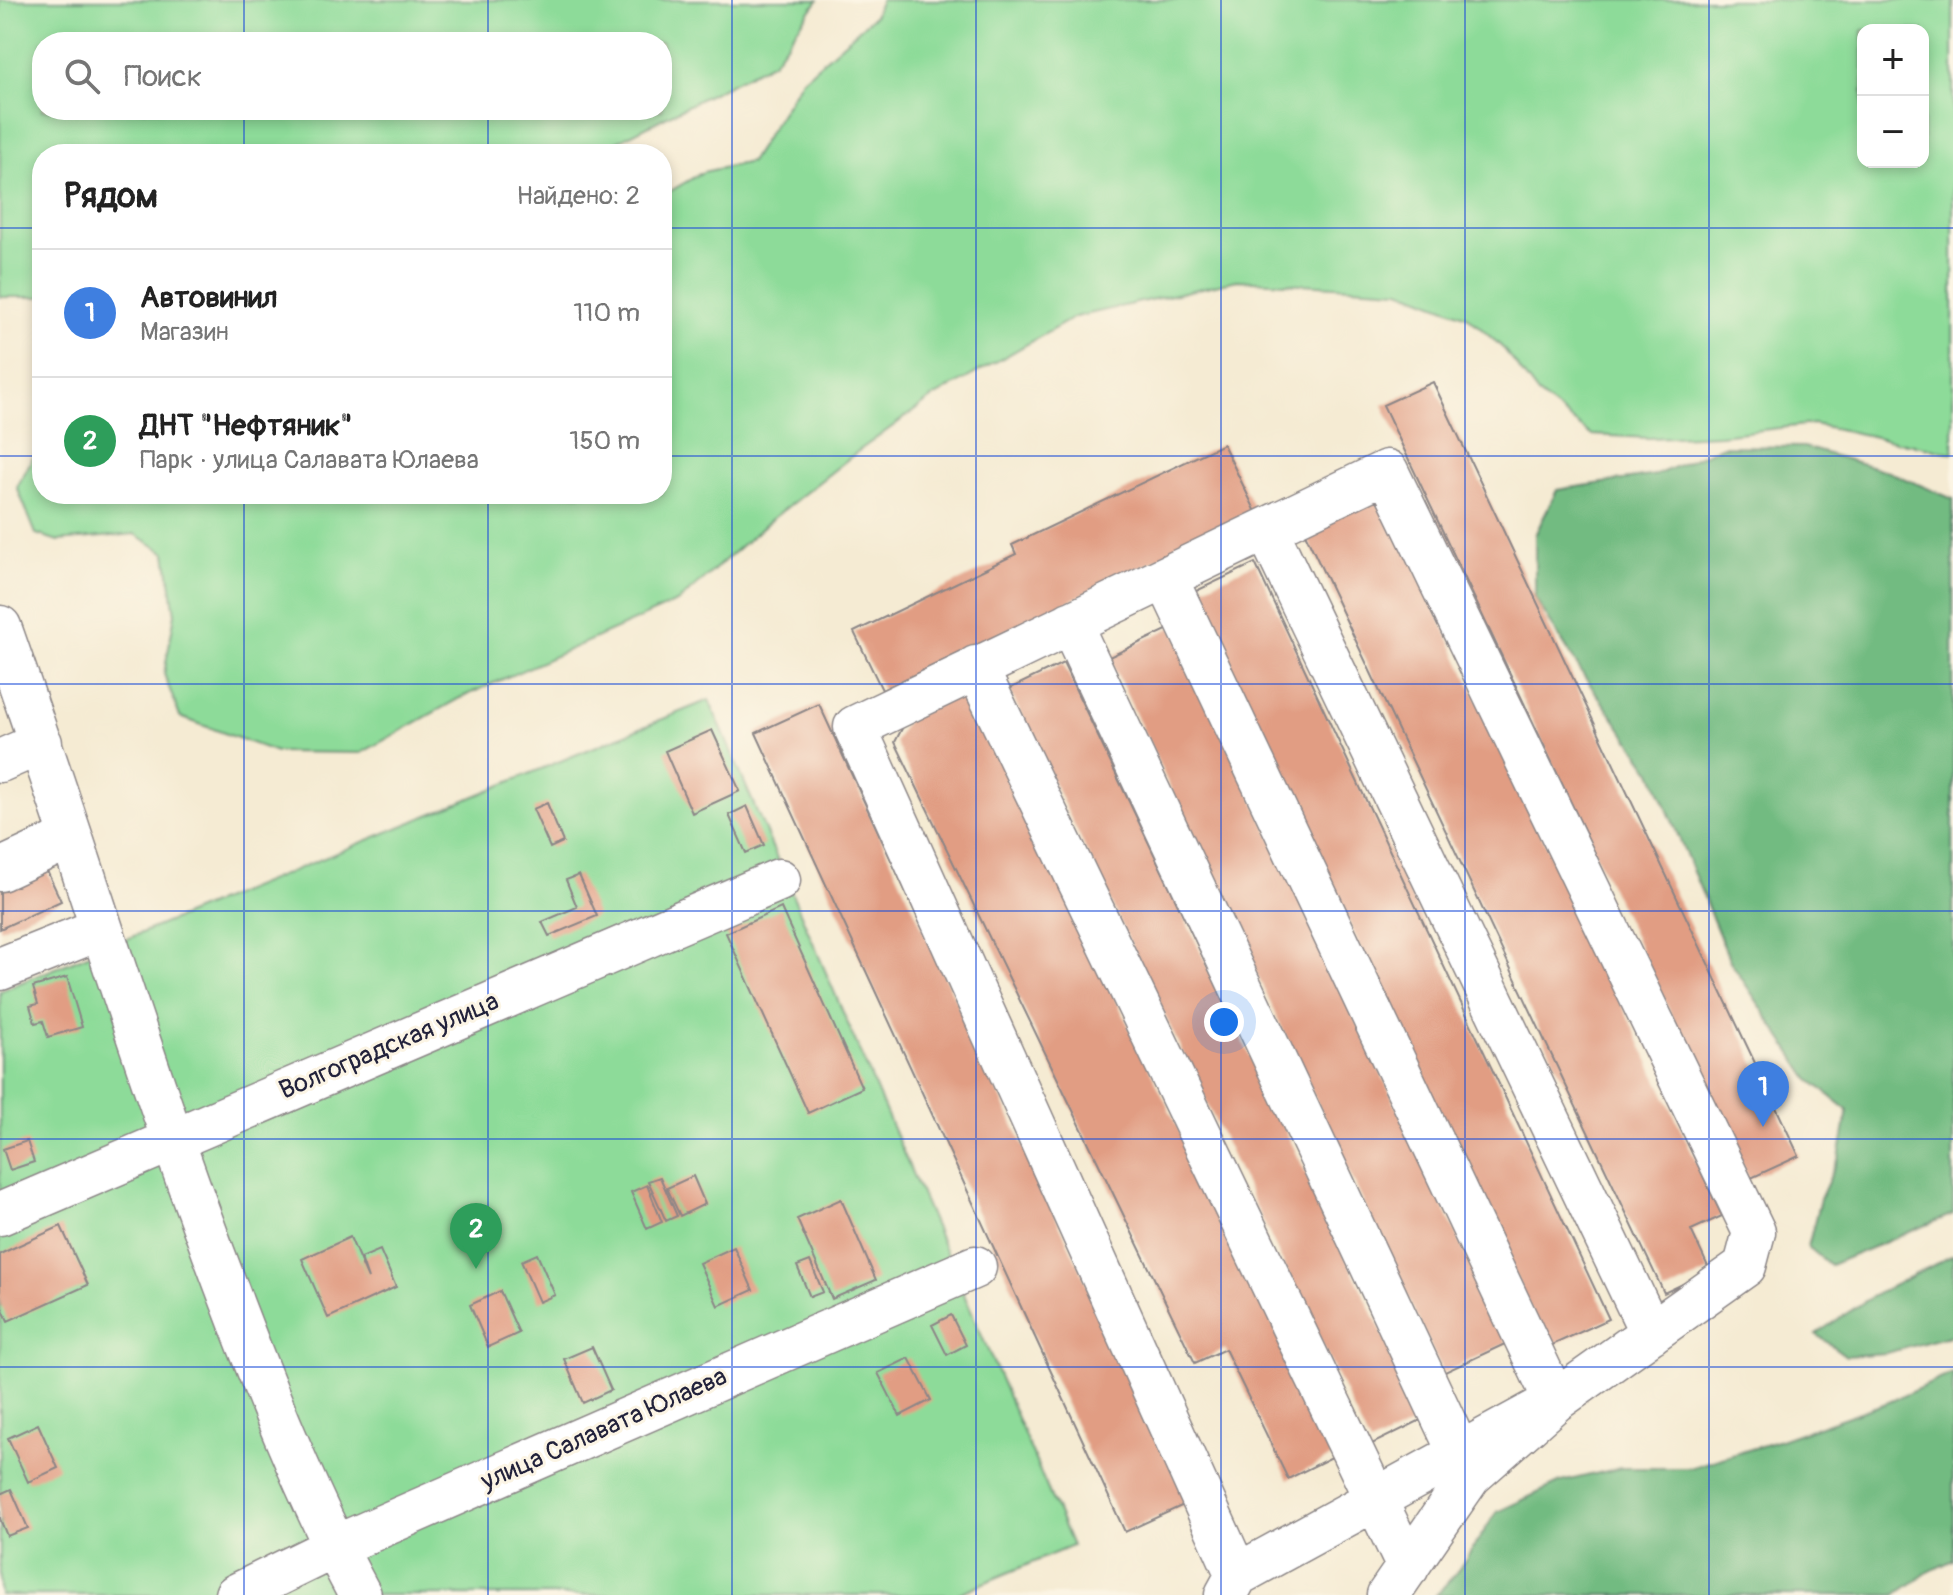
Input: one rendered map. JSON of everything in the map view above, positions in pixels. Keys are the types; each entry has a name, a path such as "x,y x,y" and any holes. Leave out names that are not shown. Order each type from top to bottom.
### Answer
{"street":[{"path":"1387,471 1754,1232 1745,1266 1465,1464 1376,1500 1232,1585 855,727 1267,530 1387,471"},
{"path":"1267,530 1651,1333"},
{"path":"1166,578 1555,1401"},
{"path":"1070,623 1465,1464"},
{"path":"2,637 41,743 171,1139 254,1361 334,1547 360,1595"},
{"path":"976,667 1376,1500 1398,1581"},
{"path":"0,761 41,743"},
{"path":"0,870 71,837"},
{"name":"Волгоградская улица","path":"0,1214 779,880"},
{"path":"0,969 100,929"},
{"name":"улица Салавата Юлаева","path":"236,1595 334,1547 975,1267"},
{"path":"1398,1581 1465,1464"}],"green space":[{"path":"0,0 818,0 773,62 672,114 672,32 32,32 32,120 660,120 613,144 32,144 32,297 0,297"},
{"path":"881,0 1953,0 1953,453 1813,424 1720,435 1649,438 1591,435 1538,394 1504,349 1467,316 1400,290 1237,280 1075,317 932,398 767,523 679,601 460,698 361,753 276,752 180,717 164,674 175,614 166,553 135,534 58,541 36,534 17,487 32,459 32,504 672,504 672,190 703,172 750,162 802,80 874,16"},
{"path":"1723,446 1804,447 1887,471 1953,499 1953,1214 1830,1265 1808,1247 1820,1199 1839,1158 1848,1110 1809,1079 1730,961 1652,772 1584,676 1535,598 1535,535 1557,490 1656,475"},
{"path":"709,700 1072,1546 955,1595 0,1595 0,991"},
{"path":"1953,1255 1953,1335 1886,1353 1846,1356 1816,1334 1871,1297"},
{"path":"1953,1373 1953,1560 1928,1572 1895,1595 1436,1595 1456,1573 1497,1512 1561,1482 1620,1468 1690,1468 1889,1402"}],"building":[{"path":"1433,382 1799,1156 1749,1179 1383,405"},
{"path":"1223,444 1256,512 882,690 854,632 1016,554 1012,545"},
{"path":"1380,493 1722,1216 1691,1230 1710,1271 1664,1293 1303,529"},
{"path":"1255,563 1609,1319 1548,1347 1194,592"},
{"path":"1173,627 1507,1343 1443,1373 1109,657"},
{"path":"1063,663 1423,1419 1370,1445 1009,689"},
{"path":"966,689 1336,1455 1288,1479 1225,1349 1195,1363 895,742 907,719"},
{"path":"819,704 1188,1503 1125,1532 756,733"},
{"path":"712,730 740,791 692,813 665,751"},
{"path":"547,803 563,842 550,848 533,809"},
{"path":"747,806 764,845 746,853 729,815"},
{"path":"46,869 61,901 0,929 0,889"},
{"path":"579,875 597,916 549,936 542,922 577,907 566,880"},
{"path":"781,908 862,1088 808,1113 726,933"},
{"path":"67,977 82,1027 48,1037 43,1021 35,1023 30,1006 38,1004 33,987"},
{"path":"27,1141 34,1162 10,1170 3,1149"},
{"path":"693,1176 705,1204 680,1216 667,1188"},
{"path":"660,1177 677,1216 666,1221 648,1181"},
{"path":"647,1185 662,1222 647,1229 631,1192"},
{"path":"841,1199 876,1280 832,1299 797,1219"},
{"path":"61,1226 88,1285 8,1321 0,1303 0,1254"},
{"path":"350,1237 368,1279 361,1258 380,1250 396,1287 328,1318 302,1259"},
{"path":"734,1247 753,1290 718,1306 699,1263"},
{"path":"537,1254 555,1295 539,1302 521,1261"},
{"path":"810,1261 823,1292 810,1297 797,1266"},
{"path":"500,1291 519,1333 488,1347 470,1305"},
{"path":"951,1315 966,1345 947,1355 932,1325"},
{"path":"592,1347 611,1390 583,1403 564,1359"},
{"path":"909,1358 931,1400 900,1416 878,1373"},
{"path":"38,1424 58,1468 28,1482 8,1438"},
{"path":"11,1489 28,1528 7,1536 0,1519 0,1494"}],"place":[{"name":"Автовинил","path":"1763,1127"},
{"name":"ДНТ \"Нефтяник\"","path":"476,1269"}]}
